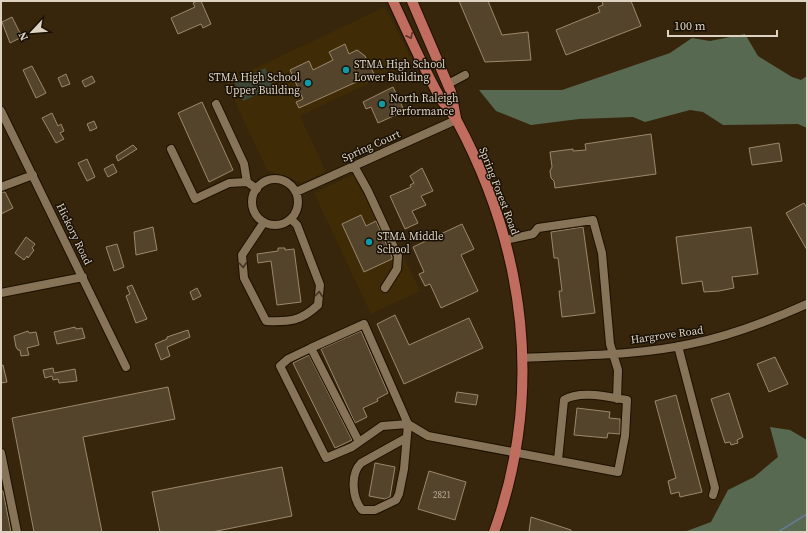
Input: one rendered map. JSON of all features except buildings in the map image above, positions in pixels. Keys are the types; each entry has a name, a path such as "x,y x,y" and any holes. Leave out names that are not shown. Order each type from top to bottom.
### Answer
{"main road":[{"name":"Spring Forest Road","path":"393,1 439,97 456,120 486,185 506,240 518,299 523,358 523,395 516,452 505,499 494,532"},
{"name":"Spring Forest Road","path":"412,1 452,92 456,120"}],"street":[{"path":"448,84 465,75"},
{"path":"216,104 244,164 247,182"},
{"name":"Hickory Road","path":"1,110 126,367"},
{"name":"Spring Court","path":"296,192 456,120"},
{"path":"171,148 195,199 229,183 247,182 257,189"},
{"path":"354,166 368,191 398,256 397,269 385,288"},
{"path":"1,186 33,175"},
{"path":"264,222 242,255 244,278 266,321 284,322 306,316 318,305 320,285 294,222 298,206 296,192 291,186 277,180 270,180 257,189 254,196 254,211 264,222 278,225 294,222"},
{"path":"506,240 533,234 538,228 593,220 602,253 612,352 618,370 617,399"},
{"path":"1,293 83,277"},
{"name":"Hargrove Road","path":"523,358 678,346 745,330 807,304"},
{"path":"406,438 361,463 356,468 353,484 362,510 375,510 396,500 399,494 404,469 408,424 364,324 288,358 280,366 326,458 359,442 382,426 408,424 428,436 618,472 625,436 627,400 571,396 564,400 558,460"},
{"path":"678,346 715,488 714,495"},
{"path":"311,348 359,442"},
{"path":"1,454 17,532"}],"shaded area":[{"path":"385,7 413,62 300,116 326,172 301,183 267,170 226,82"},
{"path":"363,170 420,291 371,314 314,193"}],"green space":[{"path":"745,34 758,56 792,77 801,80 807,76 807,128 798,124 723,125 703,112 690,110 645,122 633,117 579,119 531,125 496,111 479,90 562,90 670,53 692,38 710,41"},
{"path":"265,68 273,87 243,101 234,82"},
{"path":"770,427 790,430 807,440 807,532 684,532 711,522 728,490 754,477 778,457"}],"waterway":[{"path":"778,532 807,514"}],"place":[{"name":"STMA High School Lower Building","path":"346,70"},
{"name":"STMA High School Upper Building","path":"308,83"},
{"name":"North Raleigh Performance","path":"382,104"},
{"name":"STMA Middle School","path":"369,242"}]}
